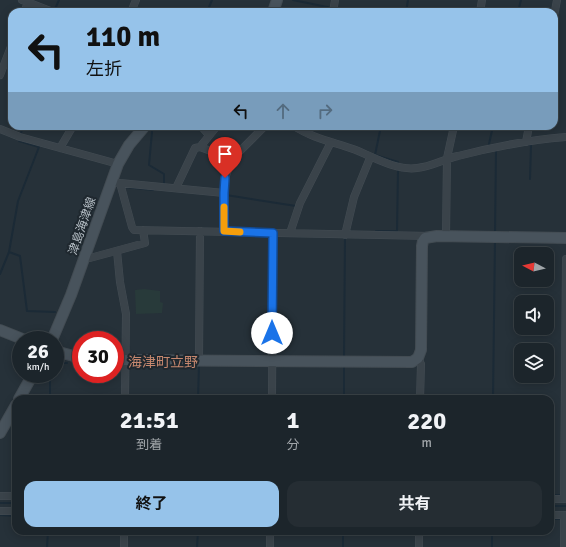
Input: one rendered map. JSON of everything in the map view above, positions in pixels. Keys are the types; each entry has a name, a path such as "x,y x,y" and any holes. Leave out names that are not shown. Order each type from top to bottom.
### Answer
{"street":[{"path":"26,1 43,8"},
{"path":"0,74 8,54"},
{"path":"0,129 20,137 118,164"},
{"path":"60,148 71,130"},
{"name":"津島海津線","path":"56,331 115,183 118,164 129,145 142,130"},
{"path":"205,130 209,135"},
{"path":"176,188 195,148 200,147 213,130"},
{"path":"224,231 225,178 232,159 261,130"},
{"path":"305,130 331,142 357,151 370,158 409,169 424,167 447,158 496,147 566,137"},
{"path":"446,236 447,158 453,130"},
{"path":"526,142 528,130"},
{"path":"290,233 300,203 331,142"},
{"path":"200,147 232,159"},
{"path":"345,235 354,197 370,158"},
{"path":"224,193 115,183 134,230 566,238"},
{"path":"85,257 90,258 145,243 143,230"},
{"path":"199,361 200,231"},
{"path":"272,395 273,233"},
{"path":"126,360 412,362 418,358 421,350 422,246 425,238 430,236"},
{"path":"117,251 120,282 126,314 125,395"},
{"path":"554,499 565,499 566,259"},
{"path":"0,330 12,335"},
{"path":"418,358 421,364 420,395"},
{"path":"21,395 28,383"},
{"path":"0,433 12,412"},
{"path":"0,496 12,496"},
{"path":"0,511 12,512"},
{"path":"554,515 565,515 564,547"},
{"path":"124,535 124,547"},
{"path":"270,535 270,547"},
{"path":"419,535 419,547"}],"shaded area":[{"path":"144,289 160,291 160,302 163,303 162,313 136,314 135,290"}],"waterway":[{"path":"55,8 59,0"},
{"path":"209,8 212,0"},
{"path":"293,0 332,8"},
{"path":"407,8 408,0"},
{"path":"519,8 521,0"},
{"path":"380,130 375,155 398,162 398,164"},
{"path":"489,144 492,130"},
{"path":"152,132 149,165 164,174 164,185"},
{"path":"0,274 9,252 18,201 39,147 19,141 19,139"},
{"path":"529,145 531,145 530,179"},
{"path":"495,234 496,149"},
{"path":"376,231 397,231 398,169"},
{"path":"125,187 153,190"},
{"path":"226,195 296,206"},
{"path":"344,358 345,238"},
{"path":"493,395 495,240"},
{"path":"9,252 20,256 27,311 55,312"},
{"path":"198,395 199,365"},
{"path":"344,367 344,395"},
{"path":"50,383 50,395"},
{"path":"554,495 561,495"},
{"path":"0,503 12,503"},
{"path":"554,506 566,506"},
{"path":"0,515 12,516"},
{"path":"554,519 562,519"},
{"path":"47,547 48,535"},
{"path":"197,547 198,535"},
{"path":"343,535 343,547"},
{"path":"492,535 492,547"}],"slow traffic":[{"path":"224,207 224,231 240,232"}],"district":[{"name":"海津町立野","path":"163,362"}],"route":[{"path":"225,178 224,231 273,233 272,333"}]}
